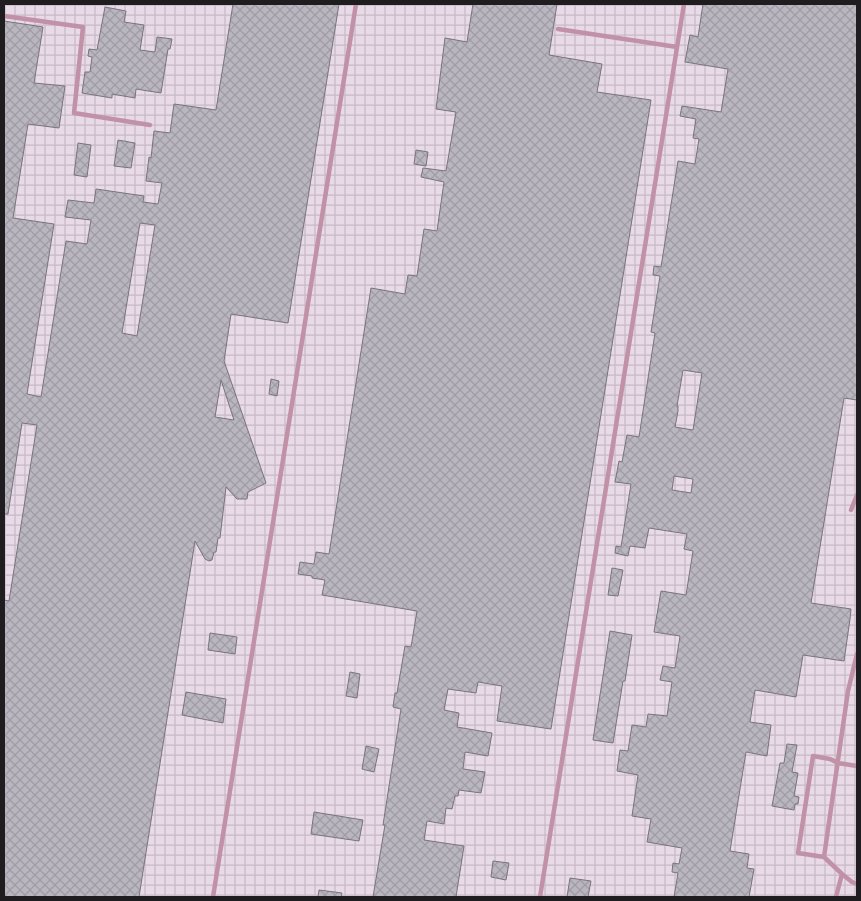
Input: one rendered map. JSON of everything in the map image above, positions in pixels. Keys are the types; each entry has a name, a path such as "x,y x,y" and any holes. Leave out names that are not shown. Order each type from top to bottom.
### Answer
{"lane":[{"path":"213,897 356,4"},
{"path":"540,897 684,4"},
{"path":"4,16 83,27 74,113 150,125"},
{"path":"558,29 677,47"},
{"path":"851,510 857,495"},
{"path":"824,857 848,691 857,654"},
{"path":"857,766 813,756 798,852 824,857 842,874 857,884"},
{"path":"836,897 842,874"}],"shaded area":[{"path":"4,4 857,4 857,897 4,897"}],"building":[{"path":"233,4 339,4 288,323 231,314 224,361 266,483 248,492 247,499 237,499 226,487 220,538 218,538 216,552 214,552 212,560 205,559 195,541 139,897 4,897 4,600 9,601 37,425 22,423 8,514 4,514 4,21 43,27 34,83 65,86 59,128 28,124 13,218 54,224 27,394 41,397 66,241 87,244 91,220 65,217 68,200 94,203 96,189 144,196 143,202 158,204 162,183 146,181 154,131 170,133 174,104 216,110","holes":["140,223 155,225 137,336 122,333","221,380 234,420 215,417"]},
{"path":"473,4 557,4 549,55 602,64 597,92 651,100 551,729 497,721 502,686 478,682 476,693 448,689 444,710 459,713 457,727 492,733 488,756 465,752 463,769 485,772 481,793 459,790 458,796 455,796 452,809 446,808 444,824 427,821 424,840 464,846 456,897 373,897 401,709 393,707 395,693 397,693 405,646 411,647 417,611 322,595 325,580 298,574 300,562 314,564 316,552 329,554 371,288 405,294 408,275 417,276 424,229 437,231 444,182 421,177 423,168 446,171 456,112 436,109 445,38 467,42"},
{"path":"703,4 857,4 857,400 844,398 811,603 851,609 850,619 844,661 803,655 796,697 755,690 750,722 771,725 767,756 746,752 730,851 749,854 747,868 754,869 749,897 674,897 678,873 672,872 673,863 679,864 682,848 647,842 651,819 632,816 638,775 617,771 620,750 628,751 632,725 646,727 648,714 667,716 672,682 660,680 663,666 675,668 680,636 654,632 661,591 686,595 693,551 684,549 687,534 649,528 645,548 630,546 628,556 615,553 616,546 621,547 631,484 615,482 619,461 622,462 627,435 639,437 655,333 651,332 660,276 653,275 654,266 661,267 678,161 695,164 699,139 693,138 696,119 680,116 682,106 721,112 728,69 685,62 690,35 698,37","holes":["683,370 702,373 693,430 675,427","674,476 693,479 691,493 672,490"]},
{"path":"105,7 126,11 124,22 144,25 140,50 155,52 157,37 172,39 170,49 168,49 161,93 136,89 135,98 112,94 112,98 82,93 85,72 90,72 92,57 88,56 89,49 97,50"},
{"path":"118,140 135,143 131,168 114,166"},
{"path":"78,143 91,145 87,177 74,175"},
{"path":"416,150 428,152 426,166 414,164"},
{"path":"271,379 279,381 277,396 269,394"},
{"path":"612,568 623,570 618,596 608,595"},
{"path":"610,631 632,635 613,743 593,740"},
{"path":"210,633 237,637 235,654 208,650"},
{"path":"350,672 360,674 357,698 346,696"},
{"path":"186,692 226,699 223,723 182,715"},
{"path":"787,744 797,745 792,772 798,773 794,796 799,797 798,804 795,804 794,810 772,806 780,763 784,763"},
{"path":"366,746 379,749 374,772 362,769"},
{"path":"314,812 363,820 359,841 311,834"},
{"path":"493,861 509,863 506,880 491,877"},
{"path":"570,878 591,881 588,897 567,897"},
{"path":"319,890 342,893 341,897 318,897"}]}
